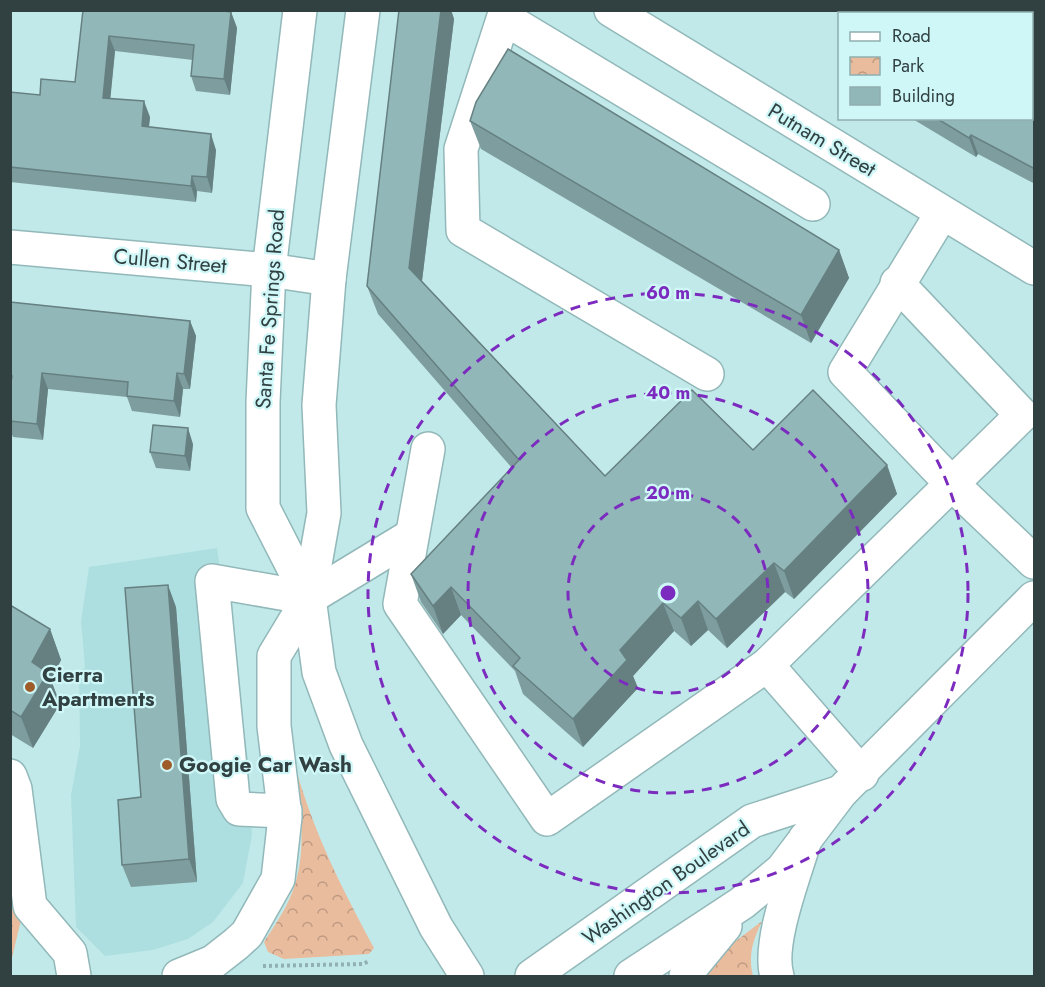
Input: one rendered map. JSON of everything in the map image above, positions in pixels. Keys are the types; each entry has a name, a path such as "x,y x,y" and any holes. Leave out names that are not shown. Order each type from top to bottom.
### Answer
{"main road":[{"name":"Santa Fe Springs Road","path":"300,10 269,270 263,402 263,508 309,598"},
{"name":"Santa Fe Springs Road","path":"363,10 329,279 319,405 324,513 309,598 319,672 346,745 436,927 467,976"},
{"name":"Putnam Street","path":"611,10 1035,268"},
{"path":"707,374 463,230 461,149 505,14 813,204"},
{"path":"942,213 845,372 952,484 1035,562"},
{"name":"Cullen Street","path":"10,247 269,270 329,279"},
{"path":"429,448 400,604 547,819 767,665 1022,416 897,284"},
{"path":"179,976 227,953 247,934 278,879 285,811 274,726 274,656 309,598 411,536"},
{"path":"285,811 239,809 233,798 212,580 309,598"},
{"name":"Washington Boulevard","path":"631,976 742,903 782,870 806,836 852,783 1035,598"},
{"path":"767,665 852,783"},
{"path":"10,776 15,789 30,906 70,953 74,976"},
{"name":"Washington Boulevard","path":"532,976 752,821 852,783"},
{"path":"777,976 773,964 775,942 806,836"},
{"path":"686,976 742,903"}],"path":[{"path":"256,966 363,964 369,961"}],"shaded area":[{"path":"217,548 248,758 252,835 243,883 213,922 188,939 153,950 105,956 76,927 71,795 80,746 79,671 85,668 81,621 89,567"}],"green space":[{"path":"297,773 331,863 374,948 369,954 284,959 268,952 264,942 289,900 300,864 302,834"},
{"path":"11,902 21,920 11,962"},
{"path":"762,921 752,948 753,976 707,976 728,947"}],"building":[{"path":"83,10 218,10 231,12 224,79 191,76 194,45 109,36 103,98 144,101 142,126 211,134 207,177 192,176 191,186 10,167 10,92 40,95 41,79 75,82"},
{"path":"399,10 441,10 409,268 605,476 692,390 753,450 813,390 887,465 784,571 774,563 716,619 698,601 681,618 663,603 620,650 627,660 573,719 513,666 520,658 451,587 433,606 411,574 519,460 367,286"},
{"path":"871,10 1035,10 1035,169 971,135 969,138 939,120 1033,120 1033,12 870,12"},
{"path":"508,49 839,250 801,315 470,121 476,102"},
{"path":"10,302 190,321 184,374 177,373 174,401 127,396 128,382 42,373 37,424 10,421 12,376 10,376"},
{"path":"153,425 188,428 185,456 150,452"},
{"name":"Googie Car Wash","path":"168,585 189,859 122,865 118,800 141,797 125,588"},
{"path":"10,605 50,629 32,662 48,673 21,717 10,710"}],"place":[{"name":"Cierra Apartments","path":"30,687"},
{"name":"Googie Car Wash","path":"167,765"}]}
